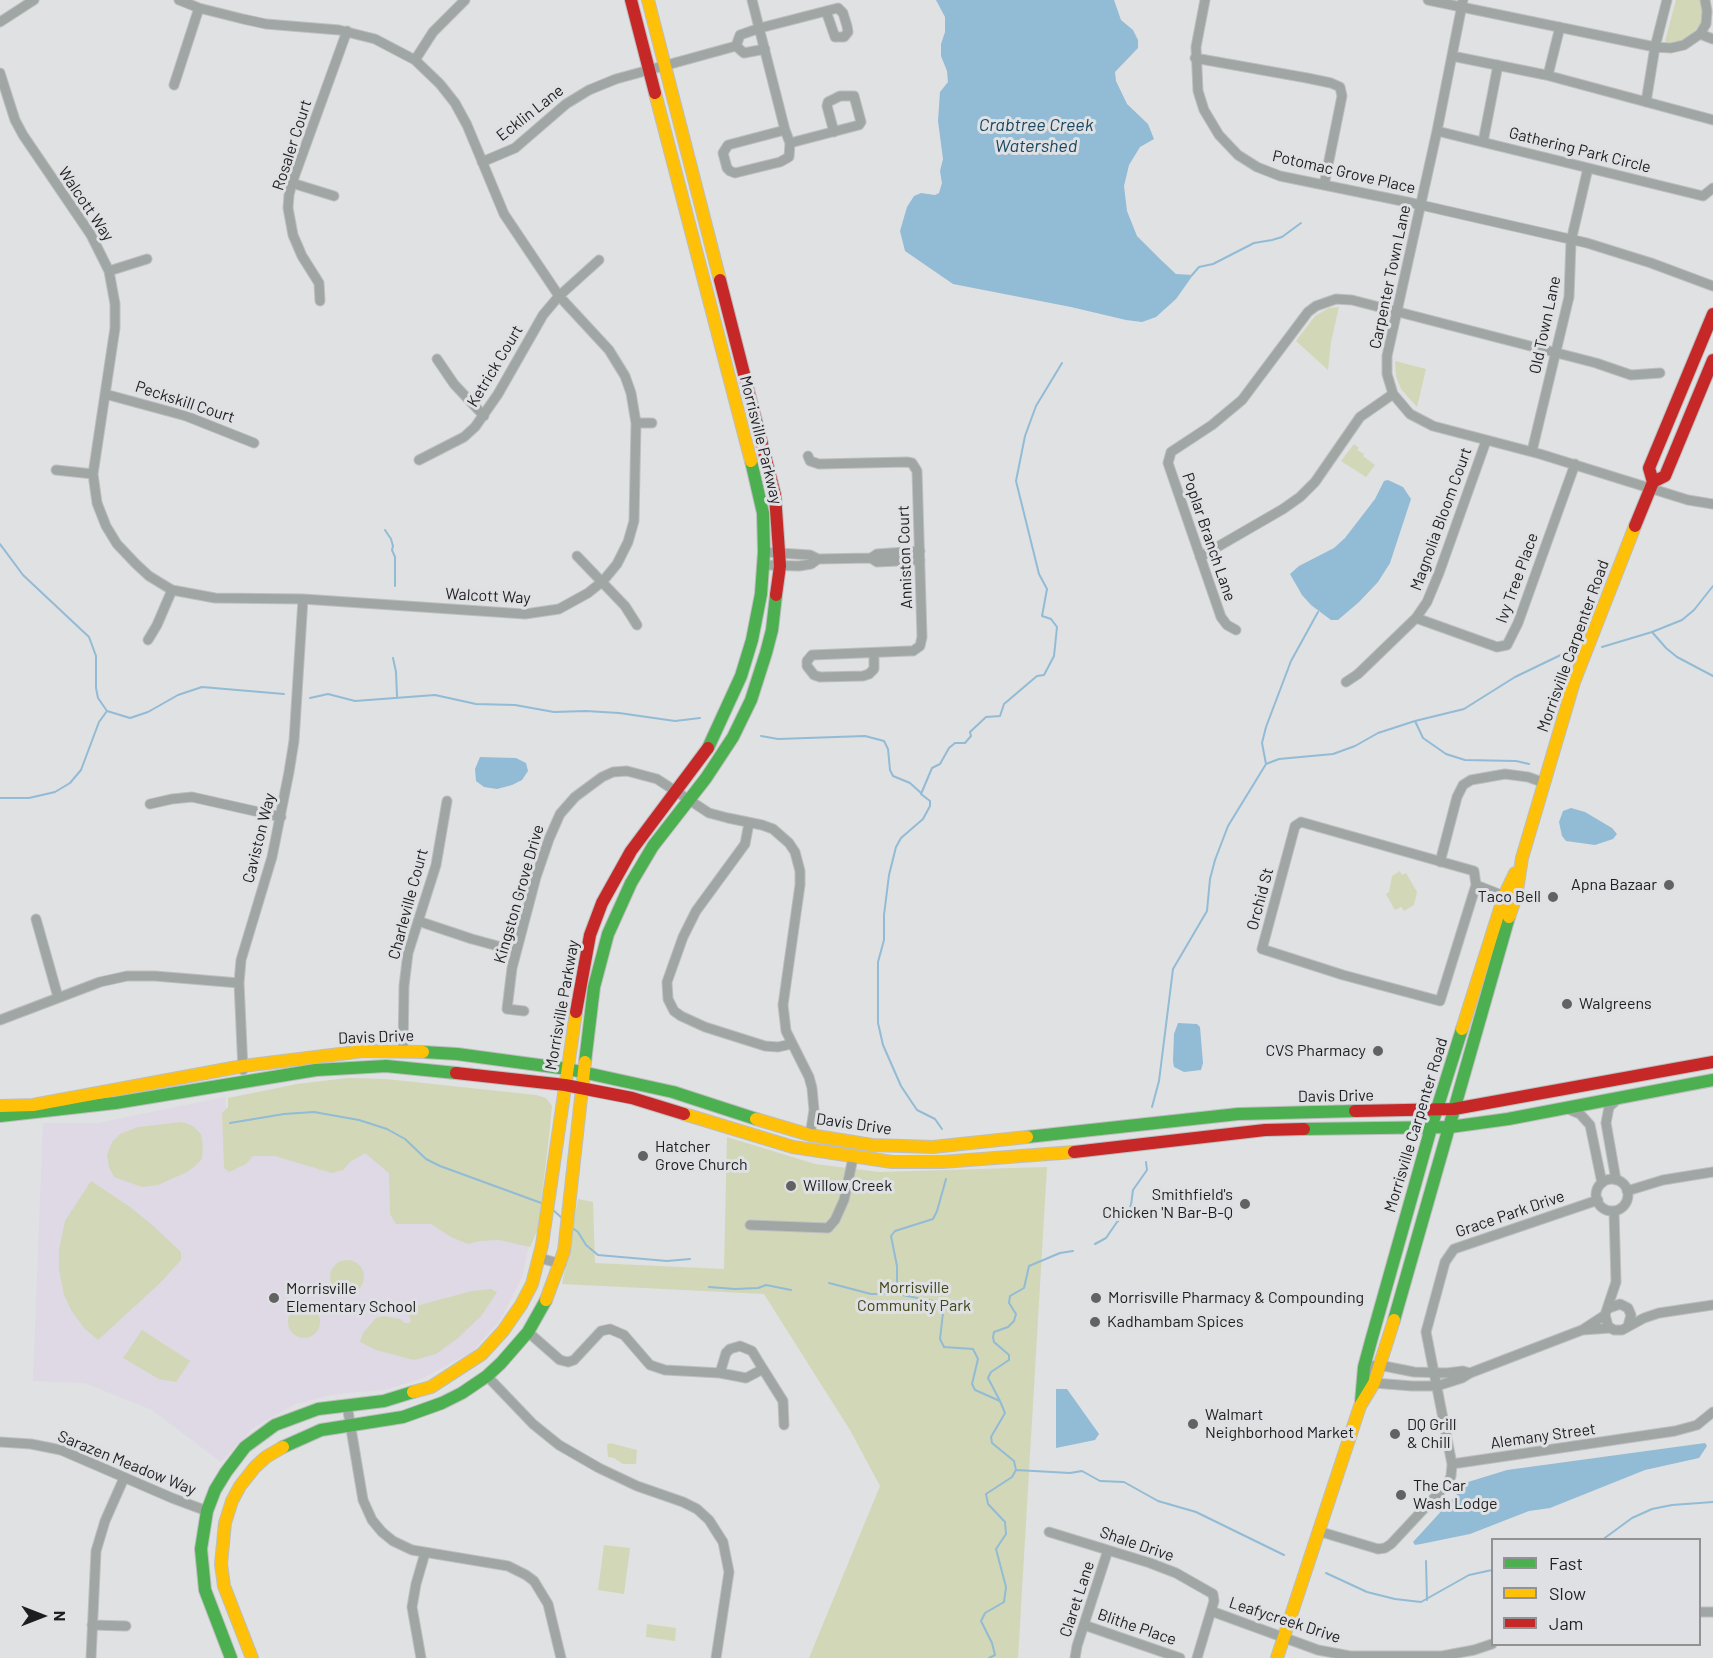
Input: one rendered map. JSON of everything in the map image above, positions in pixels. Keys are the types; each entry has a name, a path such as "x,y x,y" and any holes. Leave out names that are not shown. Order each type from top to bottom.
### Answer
{"main road":[{"name":"Morrisville Parkway","path":"231,1658 205,1590 201,1549 207,1511 215,1490 245,1447 275,1425 304,1413 384,1401 431,1387 469,1363 493,1342 512,1320 532,1284 540,1258 547,1220 585,954 602,903 631,851 711,744 741,676 757,619 764,552 763,513 756,478 631,0"},
{"name":"Morrisville Parkway","path":"252,1658 224,1586 221,1564 225,1523 232,1501 255,1467 266,1457 313,1433 404,1417 462,1393 487,1376 516,1347 540,1312 561,1264 594,987 608,934 631,883 647,855 689,801 727,746 751,700 772,630 780,566 777,512 770,470 648,0"},
{"name":"Morrisville Carpenter Road","path":"1277,1658 1360,1406 1364,1367 1431,1128 1504,896 1522,858 1574,682 1651,485 1649,468 1713,314"},
{"name":"Morrisville Carpenter Road","path":"1651,485 1665,476 1713,360"},
{"name":"Morrisville Carpenter Road","path":"1360,1406 1374,1383 1450,1127 1502,937 1516,897 1522,858"},
{"name":"Davis Drive","path":"0,1106 33,1105 243,1066 364,1051 404,1051 457,1054 568,1069 673,1092 787,1130 810,1135 878,1146 933,1146 1238,1114 1454,1109 1713,1062"},
{"name":"Davis Drive","path":"0,1116 83,1108 316,1070 360,1066 415,1068 565,1085 633,1098 794,1147 853,1158 892,1162 942,1162 1062,1153 1265,1130 1450,1127 1713,1080"}],"street":[{"path":"0,22 34,0"},
{"name":"Walcott Way","path":"0,73 22,135 91,235 109,271 115,304 115,328 93,474 97,504 111,536 123,552 149,576 172,590 215,598 303,599 478,612 537,613 559,609 572,603 603,581 617,564 624,552 634,521 636,423 631,393 621,368 609,350 560,296 504,214 467,125 455,103 440,84 415,60 387,44 347,31 266,24 199,8 179,0"},
{"path":"415,60 433,32 465,0"},
{"path":"752,0 790,143 789,157 785,160 735,172 727,168 723,153 728,145 785,130"},
{"name":"Potomac Grove Place","path":"1205,0 1195,58 1196,80 1201,101 1213,126 1227,145 1249,162 1280,176 1421,205 1604,248 1713,286"},
{"path":"1428,0 1462,3 1560,27 1655,47 1671,48 1684,45 1709,25 1705,0"},
{"path":"1646,102 1655,47 1667,0"},
{"name":"Carpenter Town Lane","path":"1462,3 1386,366 1393,394 1410,414 1423,422 1651,485 1688,500 1713,504"},
{"path":"174,85 199,8"},
{"path":"765,49 744,53 736,46 740,35 826,11"},
{"path":"1548,75 1560,27"},
{"name":"Rosaler Court","path":"320,301 319,283 302,256 293,235 288,208 292,183 347,31"},
{"path":"1700,34 1713,39"},
{"name":"Ecklin Lane","path":"482,162 515,148 544,121 577,96 616,79 736,46"},
{"path":"1452,56 1548,75 1713,120"},
{"path":"1195,58 1319,80 1340,87 1342,96 1324,185"},
{"path":"1482,142 1498,65"},
{"path":"790,143 859,126 861,122 854,96 840,96 828,102 834,132"},
{"name":"Gathering Park Circle","path":"1437,131 1703,196 1713,188"},
{"name":"Old Town Lane","path":"1532,451 1569,297 1571,241 1588,168"},
{"path":"292,183 334,196"},
{"path":"109,271 147,259"},
{"name":"Ketrick Court","path":"419,460 464,437 483,416 498,394 533,330 560,296 599,260"},
{"name":"Poplar Branch Lane","path":"1236,630 1227,625 1221,617 1170,472 1168,463 1171,452 1235,407 1273,361 1308,312 1316,306 1326,301 1345,299 1396,312"},
{"path":"1396,312 1556,352 1631,375 1660,373"},
{"path":"437,359 454,384 483,416"},
{"name":"Peckskill Court","path":"105,394 186,416 254,443"},
{"path":"1200,557 1300,497 1315,482 1360,417 1393,394"},
{"path":"636,423 652,423"},
{"name":"Magnolia Bloom Court","path":"1346,682 1358,674 1416,618 1431,593 1486,441"},
{"name":"Anniston Court","path":"808,456 810,460 819,464 907,462 915,467 922,637 920,646 913,651 874,653"},
{"name":"Ivy Tree Place","path":"1416,618 1497,647 1507,645 1518,623 1575,464"},
{"path":"56,470 93,474"},
{"path":"764,552 810,555 818,559"},
{"path":"764,565 806,565 818,559 871,558 878,554 920,556"},
{"path":"578,556 625,606 638,625"},
{"path":"148,640 172,590"},
{"name":"Caviston Way","path":"244,1082 239,983 243,945 272,857 281,817 294,741 303,599"},
{"path":"874,653 874,669 869,675 820,677 807,666 807,661 812,655 874,653"},
{"name":"Kingston Grove Drive","path":"524,1011 507,1009 516,951 549,839 560,814 568,804 602,777 620,771 657,779 678,791 689,801 717,816 762,825 781,836 789,843 798,863 800,885 783,1005 786,1031 809,1077 812,1088 814,1110 810,1135"},
{"path":"1440,862 1457,797 1463,785 1471,780 1505,774 1528,777 1545,783"},
{"path":"150,804 192,797 281,817"},
{"name":"Charleville Court","path":"404,1051 405,969 412,938 436,865 447,801"},
{"name":"Orchid St","path":"1301,822 1474,871 1476,885 1440,1000 1343,975 1262,949 1295,826 1301,822"},
{"path":"749,823 745,844 696,911 683,937 667,982 668,999 674,1011 688,1021 765,1046 778,1047 791,1044"},
{"name":"Orchid St","path":"1476,885 1504,896"},
{"path":"36,919 58,997"},
{"path":"418,921 516,951"},
{"path":"0,1020 100,982 127,976 239,983"},
{"path":"1616,1180 1605,1123 1610,1107 1619,1098"},
{"path":"1566,1108 1580,1114 1590,1125 1602,1183 1597,1191 1598,1200 1604,1209 1614,1211 1623,1206 1626,1202 1627,1191 1623,1184 1616,1180 1602,1183"},
{"path":"750,1225 828,1228 835,1221 844,1200 853,1158"},
{"path":"1627,1191 1663,1180 1713,1172"},
{"name":"Grace Park Drive","path":"1434,1373 1426,1332 1445,1262 1454,1249 1598,1200"},
{"path":"1611,1328 1606,1322 1616,1282 1614,1211"},
{"path":"540,1258 561,1264"},
{"path":"1616,1282 1632,1315 1628,1326"},
{"path":"1582,1330 1616,1304 1643,1312 1659,1313 1713,1305"},
{"path":"1470,1372 1414,1372 1379,1365 1364,1367 1374,1383 1437,1386 1582,1330 1611,1328 1618,1330 1659,1313"},
{"path":"528,1332 564,1362 574,1360 601,1331 610,1329 624,1335 644,1360 657,1368 720,1373 746,1378 763,1369"},
{"path":"720,1373 726,1353 730,1349 740,1346 752,1351 783,1401 784,1425"},
{"path":"1318,1531 1378,1549 1385,1548 1448,1483 1452,1464 1434,1373"},
{"path":"487,1376 533,1424 560,1445 608,1473 683,1502 709,1520 723,1542 729,1572 716,1658"},
{"path":"347,1405 362,1495 372,1520 382,1532 412,1551 508,1566 534,1581 548,1604 561,1658"},
{"name":"Alemany Street","path":"1452,1464 1675,1431 1697,1425 1713,1412"},
{"name":"Sarazen Meadow Way","path":"0,1442 31,1444 61,1450 207,1511"},
{"path":"91,1658 96,1551 105,1521 124,1478"},
{"name":"Shale Drive","path":"1048,1532 1176,1574 1213,1594 1214,1601 1211,1611"},
{"name":"Claret Lane","path":"1075,1658 1108,1550"},
{"path":"421,1658 412,1606 425,1553"},
{"path":"1197,1658 1211,1611"},
{"name":"Leafycreek Drive","path":"1211,1611 1318,1650 1363,1656 1442,1656 1491,1644"},
{"path":"92,1625 126,1626"},
{"name":"Blithe Place","path":"1084,1625 1180,1658"}],"shaded area":[{"name":"Morrisville Elementary School","path":"225,1097 228,1133 357,1130 533,1225 522,1277 501,1319 472,1352 423,1378 388,1389 331,1395 295,1404 253,1428 221,1462 152,1410 85,1383 33,1381 43,1123 98,1123"}],"green space":[{"path":"1676,0 1700,0 1703,13 1701,23 1691,36 1683,42 1670,44 1665,41"},
{"path":"1339,307 1331,342 1328,370 1296,341 1315,316 1329,308"},
{"path":"1395,361 1426,369 1417,407 1401,389 1396,376"},
{"path":"1354,444 1359,448 1357,450 1364,454 1363,456 1375,465 1366,477 1341,461"},
{"path":"1400,871 1402,875 1406,873 1417,892 1414,905 1404,911 1401,907 1395,910 1386,894 1389,892 1392,876"},
{"path":"348,1078 386,1079 546,1098 552,1106 549,1136 538,1229 530,1247 499,1240 468,1244 451,1237 431,1224 396,1224 390,1214 389,1173 365,1153 350,1162 343,1170 332,1173 275,1156 253,1156 246,1164 229,1172 224,1168 222,1113 228,1107 228,1098 297,1084"},
{"path":"182,1122 193,1126 201,1134 202,1159 195,1166 158,1185 142,1187 114,1177 107,1155 112,1142 120,1134 138,1127"},
{"name":"Morrisville Community Park","path":"727,1137 815,1164 879,1172 1047,1167 1018,1658 809,1658 880,1486 850,1430 764,1294 562,1284 578,1199 593,1202 595,1263 724,1269"},
{"path":"91,1181 130,1207 181,1252 181,1260 159,1284 98,1340 84,1328 71,1310 64,1295 59,1269 59,1250 65,1221"},
{"path":"347,1260 359,1265 364,1277 359,1289 347,1294 335,1289 330,1277 335,1265"},
{"path":"491,1289 497,1292 481,1316 458,1338 436,1354 414,1360 376,1350 360,1342 363,1333 376,1318 384,1316 409,1323 411,1321 408,1314 416,1306 472,1291"},
{"path":"304,1306 315,1311 320,1322 315,1333 304,1338 293,1333 288,1322 293,1311"},
{"path":"142,1330 190,1361 176,1382 159,1379 123,1358"},
{"path":"610,1443 637,1450 636,1464 623,1464 608,1457 607,1445"},
{"path":"604,1545 630,1548 624,1594 598,1590"},
{"path":"647,1624 676,1628 675,1641 646,1637"}],"water":[{"name":"Crabtree Creek Watershed","path":"936,0 1114,0 1121,20 1133,30 1138,40 1138,48 1115,72 1116,81 1127,104 1148,124 1154,139 1140,147 1129,165 1124,186 1127,211 1137,236 1161,260 1176,274 1193,275 1176,299 1156,317 1142,322 1126,320 953,284 905,251 900,231 907,207 914,196 921,193 935,195 939,193 942,183 940,171 943,159 938,121 940,92 948,82 947,71 941,56 945,17"},
{"path":"1388,480 1403,487 1411,499 1390,563 1378,582 1359,602 1338,620 1331,620 1302,595 1290,574 1299,566 1334,548 1345,538 1375,499 1384,481"},
{"path":"480,757 516,758 526,763 528,771 522,780 512,785 497,789 484,787 476,781 475,769"},
{"path":"1571,808 1585,812 1612,828 1617,834 1613,839 1595,845 1566,841 1562,836 1559,822 1563,811"},
{"path":"1178,1023 1197,1024 1200,1027 1203,1063 1201,1070 1184,1072 1174,1067 1174,1034"},
{"path":"1056,1389 1067,1389 1099,1434 1095,1440 1056,1448"},
{"path":"1705,1443 1707,1446 1699,1458 1645,1470 1550,1508 1529,1511 1470,1534 1415,1545 1413,1542 1468,1482 1507,1470"}],"waterway":[{"path":"1192,275 1199,267 1213,264 1254,243 1282,237 1301,223"},
{"path":"942,1129 935,1119 917,1110 901,1086 883,1045 878,1023 878,962 884,940 884,915 889,875 896,847 901,838 923,819 930,806 930,801 921,794 932,768 940,764 949,748 955,743 965,743 971,736 970,732 986,717 1000,716 1004,704 1037,676 1044,675 1054,656 1057,627 1051,619 1042,616 1047,589 1039,574 1016,481 1025,436 1036,406 1062,363"},
{"path":"385,530 391,539 395,557 395,586"},
{"path":"0,544 23,575 89,637 96,656 98,698 107,711 130,718 148,712 178,695 202,687 284,694"},
{"path":"1602,647 1682,620 1694,610 1713,586"},
{"path":"1266,764 1262,743 1266,727 1291,661 1318,612"},
{"path":"1652,632 1677,657 1713,676"},
{"path":"1152,1107 1159,1081 1173,969 1207,911 1210,879 1228,826 1266,764 1279,759 1333,754 1355,746 1378,733 1464,709 1515,677 1571,650"},
{"path":"393,658 397,696"},
{"path":"310,698 328,694 355,701 435,695 476,704 515,705 554,712 619,713 675,721 700,718"},
{"path":"0,798 29,798 55,792 70,783 81,770 99,722 107,711"},
{"path":"1415,721 1423,738 1446,754 1465,760 1516,761 1529,764"},
{"path":"761,736 778,739 865,736 884,741 888,749 890,770 893,776 910,783 921,793"},
{"path":"230,1123 284,1114 314,1112 359,1120 387,1129 405,1139 426,1159 440,1166 544,1204"},
{"path":"1095,1244 1106,1238 1117,1222 1127,1213 1131,1205 1133,1190 1147,1170 1146,1162"},
{"path":"946,1179 933,1219 895,1231 891,1236 897,1266 897,1294 933,1301 943,1313 940,1339 944,1347 973,1349 978,1359 972,1384 975,1390 1000,1401 1005,1413 991,1437 992,1443 1014,1461 1016,1470 1012,1477 986,1494 988,1504 1005,1522 1006,1534 996,1549 1006,1587 1004,1602 985,1613 981,1621 995,1655 989,1658"},
{"path":"552,1209 563,1219"},
{"path":"571,1227 598,1255 667,1261 690,1259"},
{"path":"1000,1401 988,1378 991,1372 1009,1360 1009,1355 994,1342 993,1337 994,1332 1008,1327 1014,1321 1016,1314 1009,1303 1010,1296 1024,1288 1029,1266 1060,1253 1073,1251"},
{"path":"829,1283 871,1294 897,1294"},
{"path":"709,1287 735,1289 758,1288 766,1285 791,1290"},
{"path":"1016,1470 1070,1473 1082,1471 1100,1481 1124,1482 1158,1501 1196,1512 1284,1555"},
{"path":"1605,1538 1632,1518 1652,1509 1713,1502"},
{"path":"1426,1561 1427,1600"},
{"path":"1326,1573 1367,1592 1421,1602 1469,1575 1491,1570"}],"traffic: fast":[{"path":"708,748 741,676 752,640 761,594 764,552 763,513 751,461"},
{"path":"585,1062 594,987 608,934 631,883 653,846 706,778 733,737 751,700 766,653 772,630 776,595"},
{"path":"1394,1320 1509,917"},
{"path":"1361,1402 1364,1367 1371,1341 1431,1128 1462,1029"},
{"path":"423,1052 457,1054 568,1069 673,1092 756,1119"},
{"path":"0,1116 115,1103 316,1070 386,1066 456,1073"},
{"path":"1304,1129 1450,1127 1508,1119 1713,1080"},
{"path":"1027,1137 1238,1114 1355,1111"},
{"path":"283,1447 321,1430 403,1417 462,1393 501,1363 528,1332 546,1300"},
{"path":"231,1658 205,1590 201,1549 207,1511 215,1490 226,1472 245,1447 275,1425 318,1409 384,1401 413,1392"}],"traffic: slow":[{"path":"648,0 720,280"},
{"path":"655,93 751,461"},
{"path":"1509,917 1516,897 1522,858 1574,682 1635,526"},
{"path":"1462,1029 1504,896 1515,873"},
{"path":"413,1392 431,1387 482,1354 503,1331 532,1284 542,1245 576,1012"},
{"path":"0,1106 33,1105 243,1066 364,1051 423,1052"},
{"path":"546,1300 564,1251 585,1062"},
{"path":"684,1114 793,1147 892,1162 942,1162 1074,1152"},
{"path":"756,1119 810,1135 872,1145 933,1147 1027,1137"},
{"path":"1277,1658 1360,1406 1374,1383 1394,1320"},
{"path":"252,1658 224,1586 221,1564 225,1523 240,1486 266,1457 283,1447"}],"traffic: jam":[{"path":"631,0 655,93"},
{"path":"720,280 775,495 780,566 776,595"},
{"path":"1653,482 1649,468 1713,314"},
{"path":"1635,526 1653,482 1665,476 1713,360"},
{"path":"576,1012 590,935 602,903 631,851 708,748"},
{"path":"1355,1111 1454,1109 1713,1062"},
{"path":"456,1073 565,1085 632,1098 684,1114"},
{"path":"1074,1152 1265,1130 1304,1129"}],"place":[{"name":"Apna Bazaar","path":"1669,885"},
{"name":"Taco Bell","path":"1553,897"},
{"name":"Walgreens","path":"1567,1004"},
{"name":"CVS Pharmacy","path":"1378,1051"},
{"name":"Hatcher Grove Church","path":"643,1156"},
{"name":"Willow Creek","path":"791,1186"},
{"name":"Smithfield's Chicken 'N Bar-B-Q","path":"1245,1204"},
{"name":"Morrisville Elementary School","path":"274,1298"},
{"name":"Morrisville Pharmacy & Compounding","path":"1096,1298"},
{"name":"Kadhambam Spices","path":"1095,1322"},
{"name":"Walmart Neighborhood Market","path":"1193,1424"},
{"name":"DQ Grill & Chill","path":"1395,1434"},
{"name":"The Car Wash Lodge","path":"1401,1495"}]}
